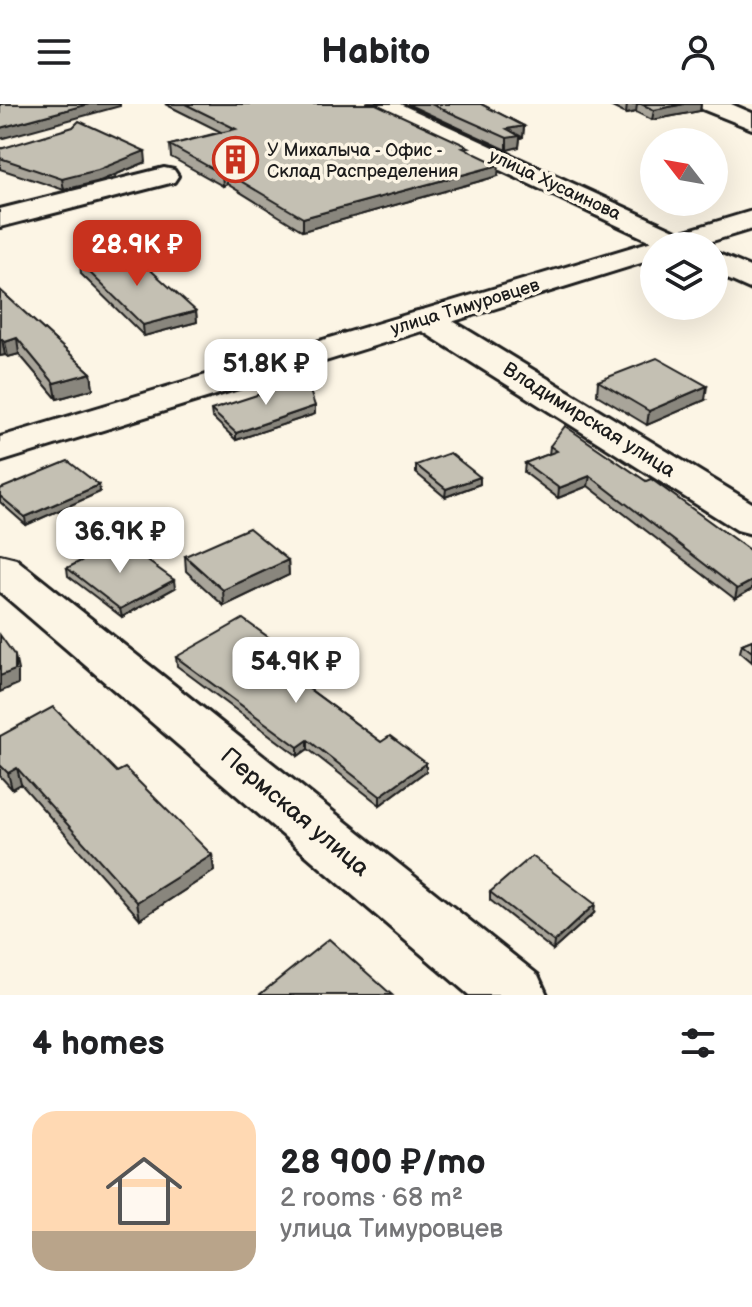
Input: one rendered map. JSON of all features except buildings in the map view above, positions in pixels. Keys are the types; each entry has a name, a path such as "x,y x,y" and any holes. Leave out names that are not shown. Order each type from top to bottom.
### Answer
{"street":[{"name":"улица Хусаинова","path":"380,104 641,232"},
{"path":"711,104 752,122"},
{"path":"0,218 164,176"},
{"name":"улица Тимуровцев","path":"714,232 752,220"},
{"name":"улица Тимуровцев","path":"0,450 640,255"},
{"path":"728,268 752,280"},
{"name":"Владимирская улица","path":"426,319 752,521"},
{"name":"Пермская улица","path":"0,569 515,995"}],"place":[{"name":"У Михалыча - Офис - Склад Распределения","path":"236,160"}]}
